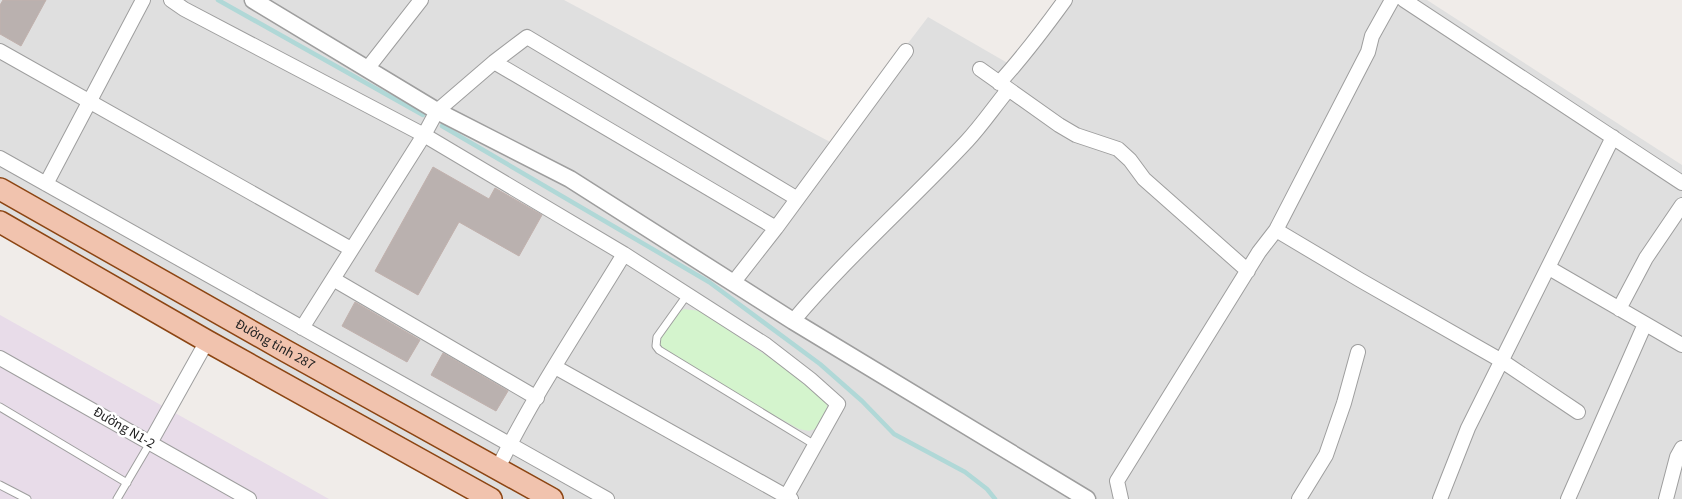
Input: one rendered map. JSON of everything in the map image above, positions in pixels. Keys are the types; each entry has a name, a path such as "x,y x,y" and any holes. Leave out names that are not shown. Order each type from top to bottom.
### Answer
{"main road":[{"name":"Đường tỉnh 287","path":"0,189 552,499"},
{"path":"0,222 206,341 490,499"},
{"path":"270,376 284,350"}],"street":[{"path":"46,184 143,0"},
{"path":"171,0 184,9 424,135 624,254 766,345 810,379 838,404 788,498 555,367"},
{"path":"253,0 437,111 570,179 1068,494 1087,499"},
{"path":"367,69 420,0"},
{"path":"793,321 820,289 969,139 1014,67 1065,0"},
{"path":"1121,499 1117,481 1259,252 1276,230 1368,52 1372,36 1392,0"},
{"path":"1404,0 1682,183"},
{"path":"302,328 424,135 437,111 494,62 527,37 796,198"},
{"path":"0,50 351,249"},
{"path":"732,283 776,228 796,198 906,51"},
{"path":"494,62 776,228"},
{"path":"980,69 1003,87 1076,135 1118,149 1130,160 1144,179 1248,271"},
{"path":"1440,499 1468,428 1613,137"},
{"path":"0,158 607,499"},
{"path":"1619,309 1646,258 1682,205"},
{"path":"1276,230 1502,361 1578,412"},
{"path":"498,468 555,367 624,254"},
{"path":"1548,268 1682,346"},
{"path":"333,279 537,398"},
{"path":"1568,499 1645,324"},
{"path":"150,443 206,341"},
{"path":"1299,499 1326,454 1344,403 1358,352"},
{"name":"Đường N1-2","path":"0,358 249,499"},
{"path":"1666,499 1677,457 1682,448"}],"lane":[{"path":"687,295 657,337 656,346 659,350 816,446"},
{"path":"0,407 127,483"},
{"path":"118,499 150,443"},
{"path":"0,485 27,499"}],"shaded area":[{"path":"0,0 564,0 832,143 928,17 1011,65 1062,0 1427,0 1682,165 1682,499 477,499 0,232"},
{"path":"0,315 329,499 0,499"}],"green space":[{"path":"684,309 700,311 782,366 827,403 827,410 815,429 809,431 799,429 664,354 657,342 673,316"}],"building":[{"path":"3,0 46,0 21,46 0,34 0,5"},
{"path":"433,167 489,199 495,188 542,215 519,256 459,222 418,295 375,271"},
{"path":"355,302 420,340 407,362 342,326"},
{"path":"443,353 508,391 496,411 431,375"}],"waterway":[{"path":"218,0 423,115"},
{"path":"442,126 709,282 820,364 862,401 894,434 965,472 987,489 995,499"}]}
